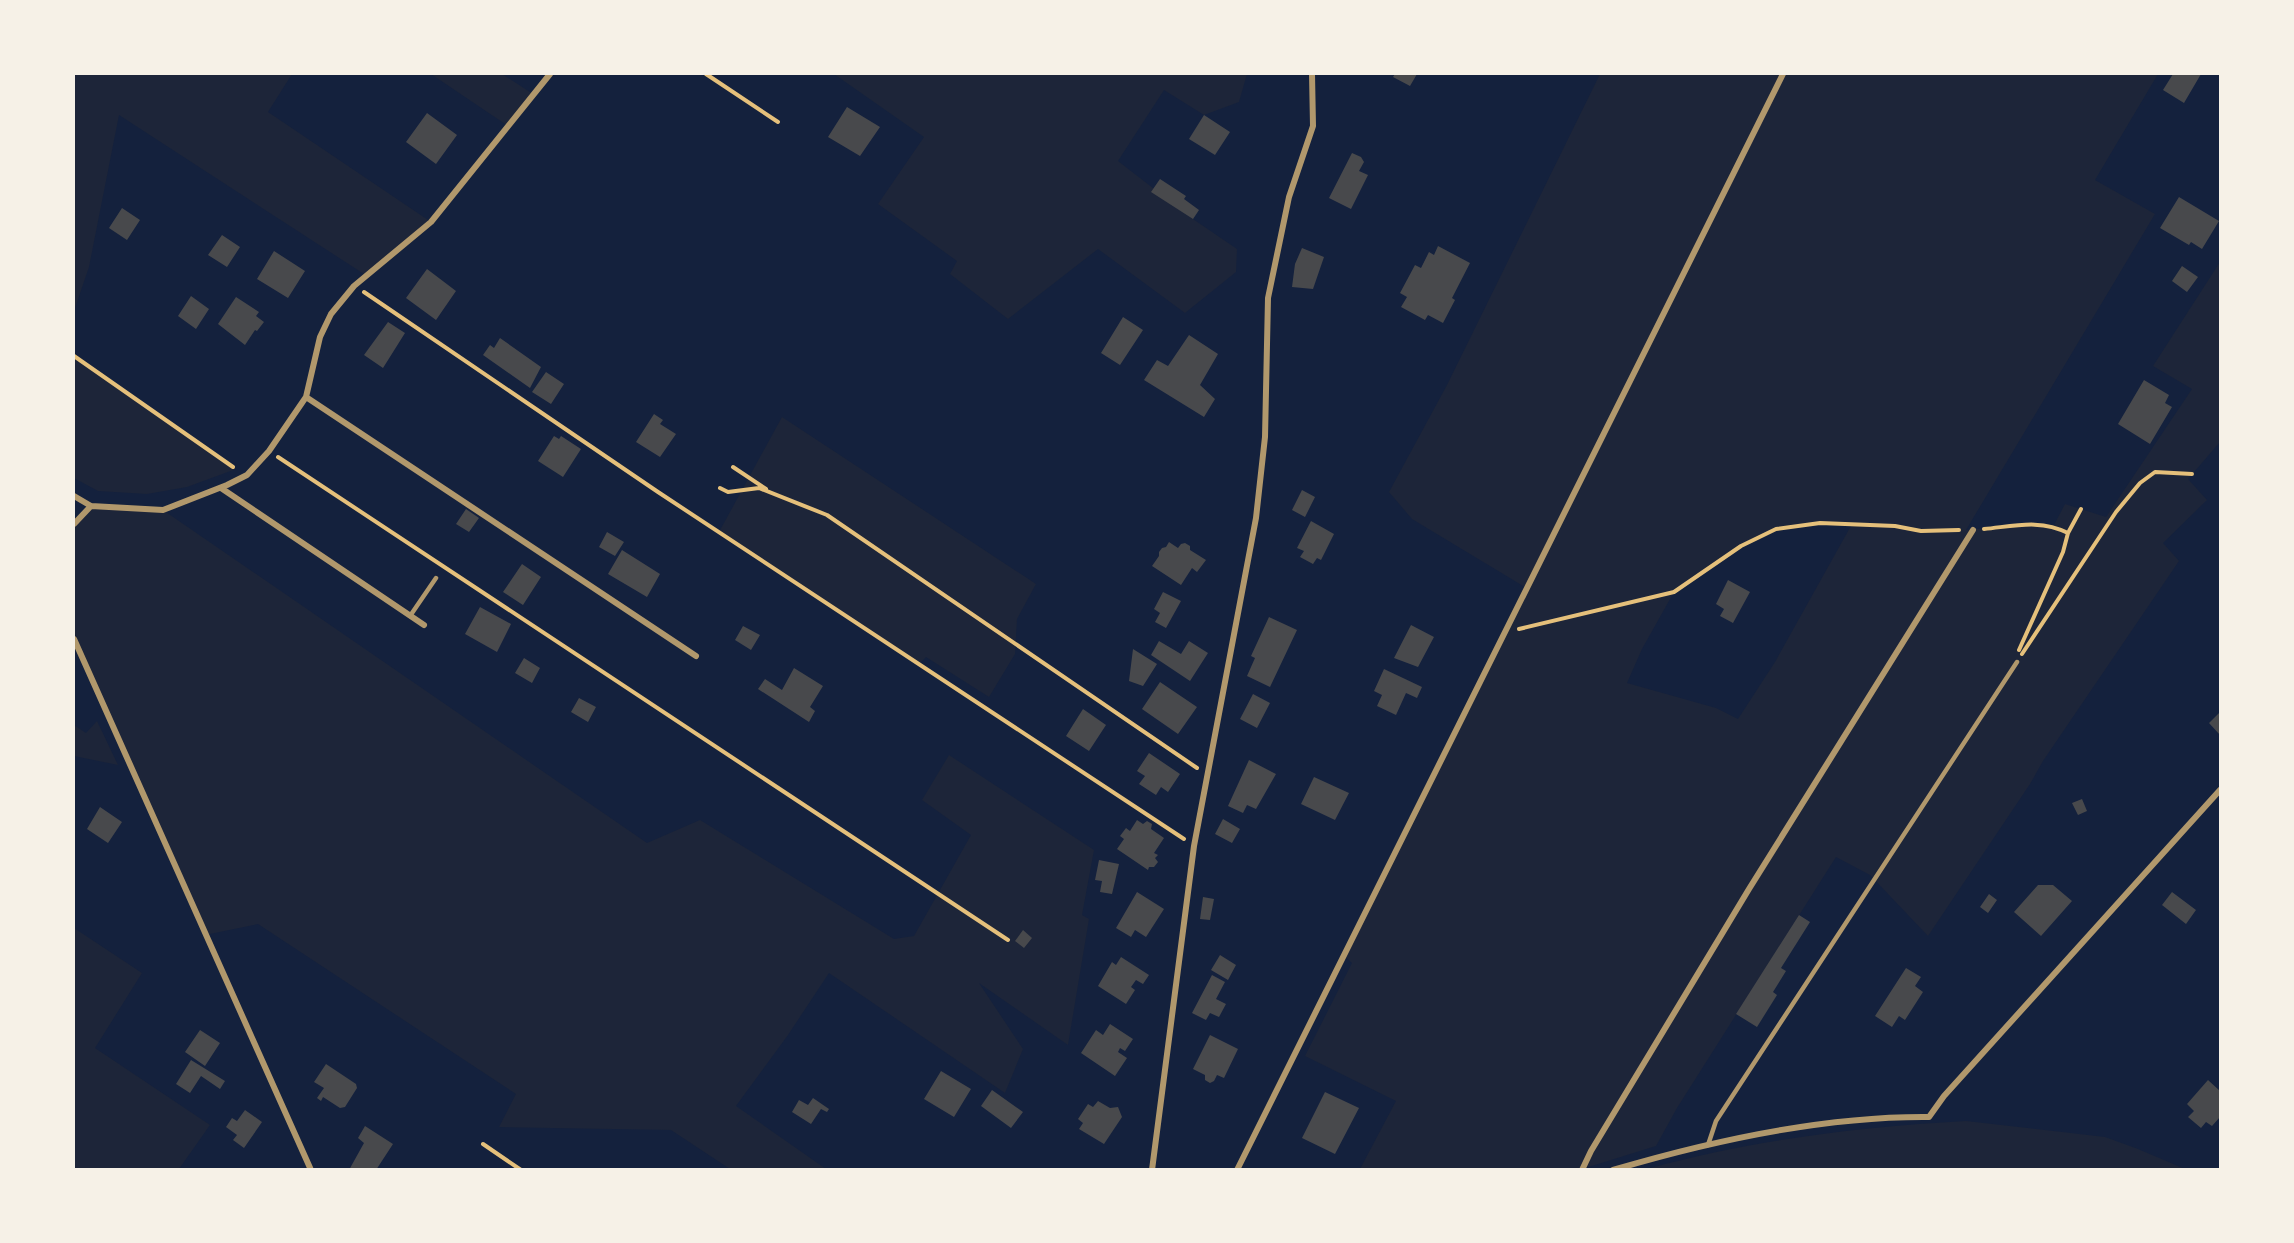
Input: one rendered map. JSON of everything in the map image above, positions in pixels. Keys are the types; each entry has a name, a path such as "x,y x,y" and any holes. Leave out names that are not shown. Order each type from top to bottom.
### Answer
{"street":[{"path":"74,496 91,506 163,510 221,488 247,475 269,451 306,397 320,337 331,314 354,286 431,222 550,74"},
{"path":"1152,1170 1194,846 1256,518 1265,436 1268,298 1289,197 1313,126 1312,74"},
{"path":"1237,1170 1783,74"},
{"path":"306,397 696,656"},
{"path":"221,488 424,625"},
{"path":"74,524 91,506"},
{"path":"1582,1170 1743,899 1973,530"},
{"path":"74,639 311,1170"},
{"path":"1613,1170 1708,1145 1807,1127 1873,1120 1929,1118 1944,1096 2220,790"}],"lane":[{"path":"410,616 436,578"},
{"path":"1708,1145 1716,1121 2017,662"}],"path":[{"path":"706,74 778,122"},
{"path":"354,286 658,492 1194,846"},
{"path":"74,356 247,475"},
{"path":"269,451 618,679 1008,940"},
{"path":"733,467 769,492"},
{"path":"2017,662 2116,512 2140,483 2155,472 2192,474"},
{"path":"720,488 728,492 759,488 827,515 1208,775"},
{"path":"2017,662 2019,651 2063,552 2068,533 2082,509"},
{"path":"1506,633 1674,592 1741,546 1776,529 1820,523 1895,526 1921,531 1973,530 2043,524 2054,525 2068,533"},
{"path":"483,1144 521,1170"}],"shaded area":[{"path":"74,74 292,74 268,112 431,222 367,276 119,115 89,267 74,311"},
{"path":"431,74 502,74 533,94 508,126"},
{"path":"834,74 1247,74 1239,102 1204,115 1164,90 1118,161 1193,219 1237,249 1236,272 1185,313 1098,249 1008,319 950,274 957,261 878,204 924,137"},
{"path":"1600,74 2158,74 2095,180 2155,214 1966,530 2043,523 2054,525 2065,504 2106,517 2192,389 2153,366 2220,262 2220,442 2188,479 2207,500 2163,543 2179,561 1928,936 1870,875 1836,857 1677,1108 1656,1146 1582,1169 1360,1169 1396,1101 1305,1056 1352,963 1343,955 1528,589 1412,519 1389,492 1447,385","holes":["1852,524 1775,662 1738,719 1716,708 1627,683 1642,649 1674,592 1757,536 1797,525"]},
{"path":"74,356 236,469 187,487 147,494 98,491 74,478"},
{"path":"782,417 1036,584 1017,619 1015,654 989,697 926,657 919,664 719,532"},
{"path":"91,506 163,510 647,843 700,820 894,939 914,936 971,835 922,800 949,755 1094,850 1082,915 1089,919 1068,1045 979,983 1023,1049 1005,1093 829,973 788,1035 736,1106 826,1169 730,1169 671,1130 499,1127 516,1094 258,924 205,935 74,639 74,524"},
{"path":"97,721 118,765 74,756 74,725 86,733"},
{"path":"74,928 142,973 95,1048 210,1125 179,1169 74,1169"},
{"path":"1966,1121 2105,1137 2185,1169 1647,1169 1726,1150 1805,1136"}],"building":[{"path":"1395,74 1417,74 1410,86 1393,77"},
{"path":"2173,74 2201,74 2184,103 2163,90"},
{"path":"847,107 880,127 860,156 828,137"},
{"path":"427,113 457,135 436,164 406,142"},
{"path":"1204,115 1230,132 1215,155 1189,139"},
{"path":"1352,153 1361,157 1364,162 1359,171 1368,175 1351,209 1329,198"},
{"path":"1160,179 1186,196 1184,199 1199,210 1193,219 1151,192"},
{"path":"2179,197 2219,221 2202,249 2191,242 2189,245 2160,228"},
{"path":"122,208 140,220 127,240 109,228"},
{"path":"222,235 240,247 227,267 208,255"},
{"path":"1438,246 1470,263 1452,298 1455,300 1443,323 1428,315 1425,320 1401,307 1407,297 1400,293 1415,265 1421,268 1429,252 1434,255"},
{"path":"1302,248 1324,257 1313,289 1292,287 1295,264"},
{"path":"274,251 305,271 288,298 257,279"},
{"path":"2182,266 2198,277 2187,292 2172,281"},
{"path":"427,269 456,291 436,320 406,298"},
{"path":"191,296 209,309 196,329 178,316"},
{"path":"236,297 259,312 256,316 264,322 257,331 255,330 245,345 218,324"},
{"path":"1123,317 1143,330 1120,365 1101,353"},
{"path":"388,322 405,333 383,368 364,355"},
{"path":"1189,335 1218,354 1200,385 1215,399 1204,417 1144,380 1157,360 1168,366"},
{"path":"500,338 541,367 530,388 483,355 490,345 494,348"},
{"path":"546,372 564,384 551,404 532,392"},
{"path":"2144,380 2169,395 2165,403 2172,407 2150,444 2118,424"},
{"path":"654,414 663,420 660,424 676,434 660,457 636,442"},
{"path":"554,436 559,439 561,436 581,449 563,477 538,461"},
{"path":"1302,490 1315,497 1305,517 1292,510"},
{"path":"466,509 479,518 469,532 456,524"},
{"path":"1311,521 1334,534 1321,560 1317,558 1313,564 1300,557 1304,551 1297,548"},
{"path":"607,532 624,542 615,556 599,547"},
{"path":"1169,542 1178,548 1185,543 1190,546 1190,550 1206,560 1197,572 1192,568 1181,585 1152,566 1159,552"},
{"path":"622,550 660,574 647,597 608,574"},
{"path":"522,564 541,577 523,605 503,592"},
{"path":"1728,580 1750,592 1733,623 1720,616 1724,609 1716,604"},
{"path":"1163,592 1181,601 1166,628 1155,622 1160,613 1154,609"},
{"path":"480,607 511,624 497,652 465,634"},
{"path":"1269,617 1297,630 1270,687 1247,676 1255,658 1251,656"},
{"path":"1411,625 1434,637 1418,667 1394,658"},
{"path":"743,626 760,635 751,650 735,640"},
{"path":"1159,641 1181,654 1189,641 1208,653 1190,681 1151,655"},
{"path":"1133,649 1157,664 1143,686 1129,681"},
{"path":"524,658 540,668 532,683 515,673"},
{"path":"794,668 823,686 810,707 815,711 809,722 758,689 765,679 782,690"},
{"path":"1384,669 1422,687 1417,698 1406,693 1396,715 1377,706 1382,695 1374,691"},
{"path":"1160,682 1197,707 1178,734 1142,709"},
{"path":"1253,694 1270,703 1257,728 1240,719"},
{"path":"579,698 596,707 588,722 571,712"},
{"path":"1083,709 1106,725 1089,751 1066,736"},
{"path":"2220,712 2220,735 2209,723"},
{"path":"1149,753 1180,774 1168,792 1161,787 1156,795 1139,784 1145,776 1137,771"},
{"path":"1249,760 1276,774 1256,809 1247,805 1243,813 1228,806"},
{"path":"1314,777 1349,793 1335,820 1301,804"},
{"path":"2082,799 2087,811 2078,815 2072,803"},
{"path":"100,807 122,822 108,843 87,829"},
{"path":"1223,819 1240,829 1232,843 1215,834"},
{"path":"1137,820 1143,824 1147,821 1152,824 1151,829 1164,838 1154,853 1158,855 1155,858 1158,862 1148,870 1117,849 1124,839 1120,836 1126,828 1130,831"},
{"path":"1099,860 1119,864 1112,894 1100,892 1102,881 1095,880"},
{"path":"2038,885 2053,885 2072,901 2041,936 2014,912"},
{"path":"1137,892 1164,909 1146,937 1135,930 1131,937 1116,928"},
{"path":"2172,892 2196,910 2186,924 2162,905"},
{"path":"1989,894 1997,900 1988,913 1980,907"},
{"path":"1203,897 1214,899 1210,920 1200,919"},
{"path":"1799,915 1810,922 1781,968 1786,971 1773,992 1777,995 1757,1027 1736,1014"},
{"path":"1023,930 1032,938 1024,948 1015,941"},
{"path":"1220,955 1236,965 1228,980 1211,970"},
{"path":"1121,957 1149,975 1143,984 1136,980 1131,987 1135,990 1126,1004 1098,986 1112,962 1116,965"},
{"path":"1906,968 1921,977 1915,986 1923,992 1905,1020 1899,1016 1892,1027 1875,1016"},
{"path":"1212,975 1225,982 1216,999 1226,1004 1219,1017 1210,1013 1206,1020 1192,1013"},
{"path":"1110,1024 1133,1039 1125,1051 1120,1048 1118,1052 1127,1058 1115,1076 1081,1053 1096,1030 1103,1035"},
{"path":"200,1030 220,1043 205,1066 185,1052"},
{"path":"1210,1035 1238,1049 1224,1078 1217,1075 1210,1083 1205,1080 1205,1075 1193,1069"},
{"path":"191,1060 225,1081 220,1089 201,1076 190,1093 176,1084"},
{"path":"326,1064 356,1084 357,1088 345,1107 340,1108 323,1097 321,1101 317,1098 324,1088 314,1082"},
{"path":"941,1071 971,1089 954,1117 924,1099"},
{"path":"2208,1080 2220,1091 2220,1117 2212,1126 2206,1122 2201,1128 2188,1117 2194,1111 2187,1104"},
{"path":"992,1090 1023,1112 1011,1128 981,1106"},
{"path":"1325,1092 1359,1108 1335,1154 1302,1138"},
{"path":"813,1098 829,1109 827,1112 821,1109 811,1124 792,1112 799,1100 808,1105"},
{"path":"1098,1101 1110,1108 1118,1107 1122,1117 1104,1144 1079,1129 1083,1123 1078,1119 1088,1104 1093,1107"},
{"path":"245,1110 262,1122 244,1148 233,1140 237,1135 226,1127 232,1118 237,1121"},
{"path":"365,1126 393,1144 376,1170 349,1170 364,1143 358,1138"}]}
